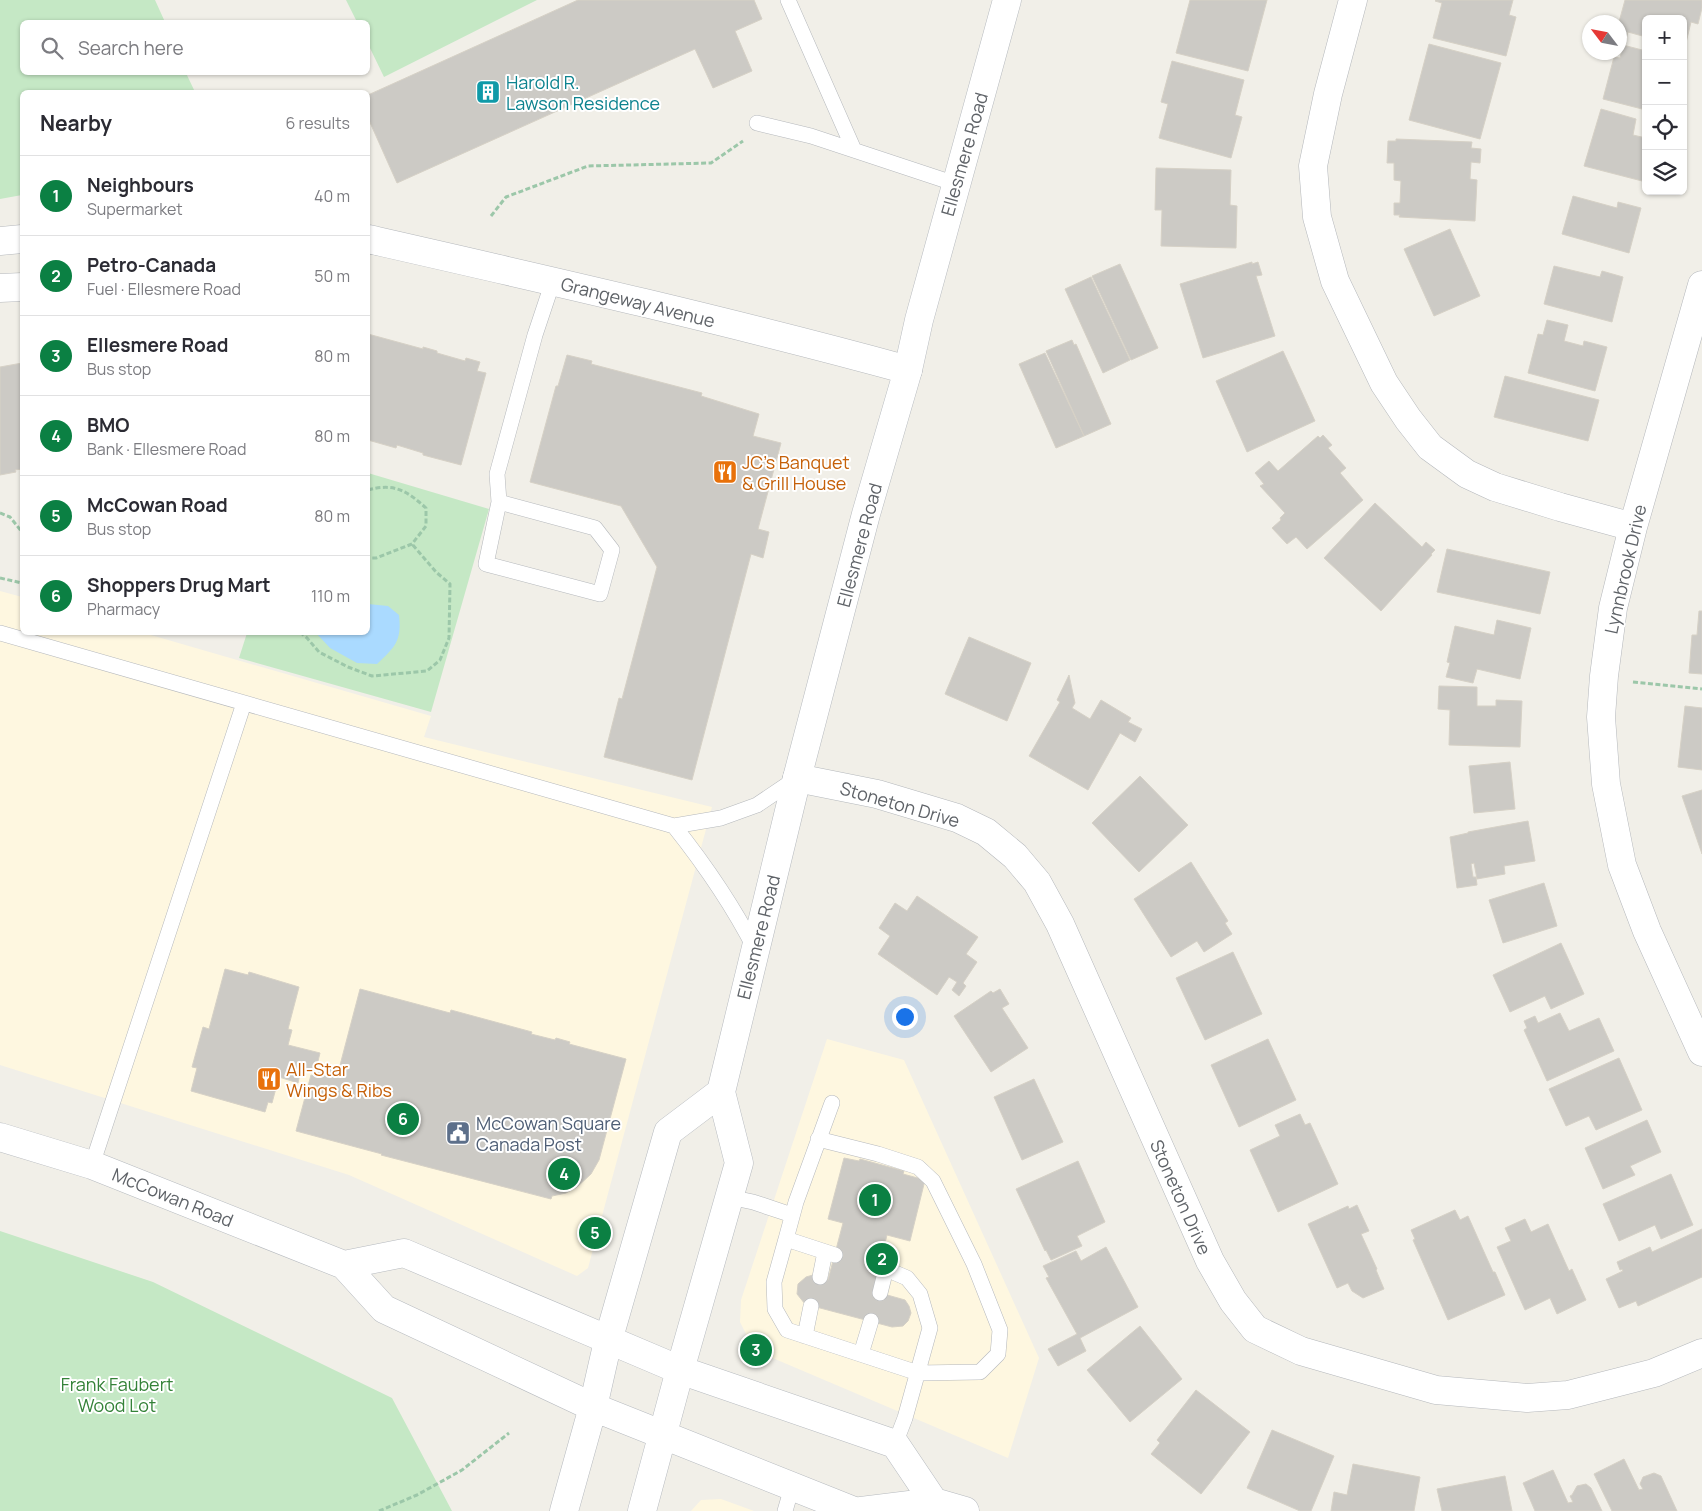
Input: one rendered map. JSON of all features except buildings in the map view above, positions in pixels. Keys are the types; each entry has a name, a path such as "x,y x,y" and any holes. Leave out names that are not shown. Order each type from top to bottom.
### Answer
{"main road":[{"name":"Ellesmere Road","path":"642,1511 739,1163 721,1092 755,948 866,514 908,370 919,320 1007,0"},
{"path":"1353,0 1328,94 1313,166 1317,217 1335,281 1384,383 1408,419 1430,446 1467,474 1495,487 1560,508 1633,527"},
{"path":"0,241 20,239"},
{"name":"Grangeway Avenue","path":"370,239 553,281 825,347 908,370"},
{"name":"Lynnbrook Drive","path":"1702,285 1633,527 1613,608 1604,676 1602,717 1606,784 1622,865 1647,931 1702,1052"},
{"path":"0,288 20,287"},
{"name":"Stoneton Drive","path":"797,778 877,794 957,818 986,832 1015,856 1037,882 1060,924 1210,1261 1233,1301 1255,1330 1301,1352 1436,1390 1527,1398 1568,1395 1654,1373 1702,1353"},
{"path":"564,1511 593,1407 608,1341 668,1132 721,1092"},
{"name":"McCowan Road","path":"0,1137 92,1165 344,1265 384,1309 593,1407 663,1436 788,1499 854,1511"},
{"path":"344,1265 404,1253 680,1370 895,1444 934,1502"},
{"path":"861,1511 934,1502 965,1511"}],"lane":[{"path":"788,0 854,150"},
{"path":"757,123 811,136 956,184"},
{"path":"499,502 595,528 612,550 600,594 486,564 499,502 497,474 535,335 553,281"},
{"path":"0,634 674,826 721,818 757,805 797,778"},
{"path":"92,1165 244,703"},
{"path":"674,826 719,886 755,948"},
{"path":"818,1139 878,1154 918,1167 933,1181 974,1264 1000,1330 998,1354 980,1372 918,1373 787,1330 775,1309 774,1282 792,1215 818,1139 832,1103"},
{"path":"729,1197 753,1202 792,1215"},
{"path":"786,1239 830,1253 820,1277"},
{"path":"880,1293 882,1268 907,1278 920,1294 930,1328 905,1418 895,1444"},
{"path":"805,1336 811,1306"},
{"path":"861,1354 872,1322"}],"path":[{"path":"491,216 506,197 588,166 710,163 742,143 757,123"},
{"path":"370,489 382,486 409,493 426,508 426,526 412,544 376,558 370,558"},
{"path":"0,513 10,517 20,530"},
{"path":"304,635 319,652 348,668 372,676 427,671 440,660 449,638 450,584 436,572 412,544"},
{"path":"0,578 20,583"},
{"path":"1604,676 1644,684 1702,689"},
{"path":"380,1511 416,1495 462,1470 509,1433"}],"shaded area":[{"path":"0,591 20,596 20,635 151,635 431,716 424,737 712,807 588,1268 577,1276 349,1175 0,1065"},
{"path":"827,1039 904,1060 1039,1358 1008,1458 754,1350 740,1322 741,1300"},
{"path":"721,1499 754,1511 691,1511 701,1500"}],"green space":[{"path":"0,0 155,0 164,20 20,20 20,75 187,75 194,90 20,90 20,195 0,199"},
{"path":"346,0 537,0 384,77 370,48 370,20 356,20"},
{"path":"370,474 489,509 431,712 239,658 246,635 370,635"},
{"name":"Frank Faubert Wood Lot","path":"0,1231 153,1282 392,1398 452,1511 0,1511"}],"water":[{"path":"370,604 388,606 399,615 400,624 396,643 377,664 357,663 330,648 318,635 370,635"}],"place":[{"name":"Harold R. Lawson Residence","path":"488,92"},
{"name":"JC’s Banquet & Grill House","path":"725,472"},
{"name":"All-Star Wings & Ribs","path":"269,1079"},
{"name":"Shoppers Drug Mart","path":"403,1119"},
{"name":"McCowan Square Canada Post","path":"458,1133"},
{"name":"BMO","path":"564,1174"},
{"name":"Neighbours","path":"875,1200"},
{"name":"McCowan Road","path":"595,1233"},
{"name":"Petro-Canada","path":"882,1259"},
{"name":"Ellesmere Road","path":"756,1350"}]}
